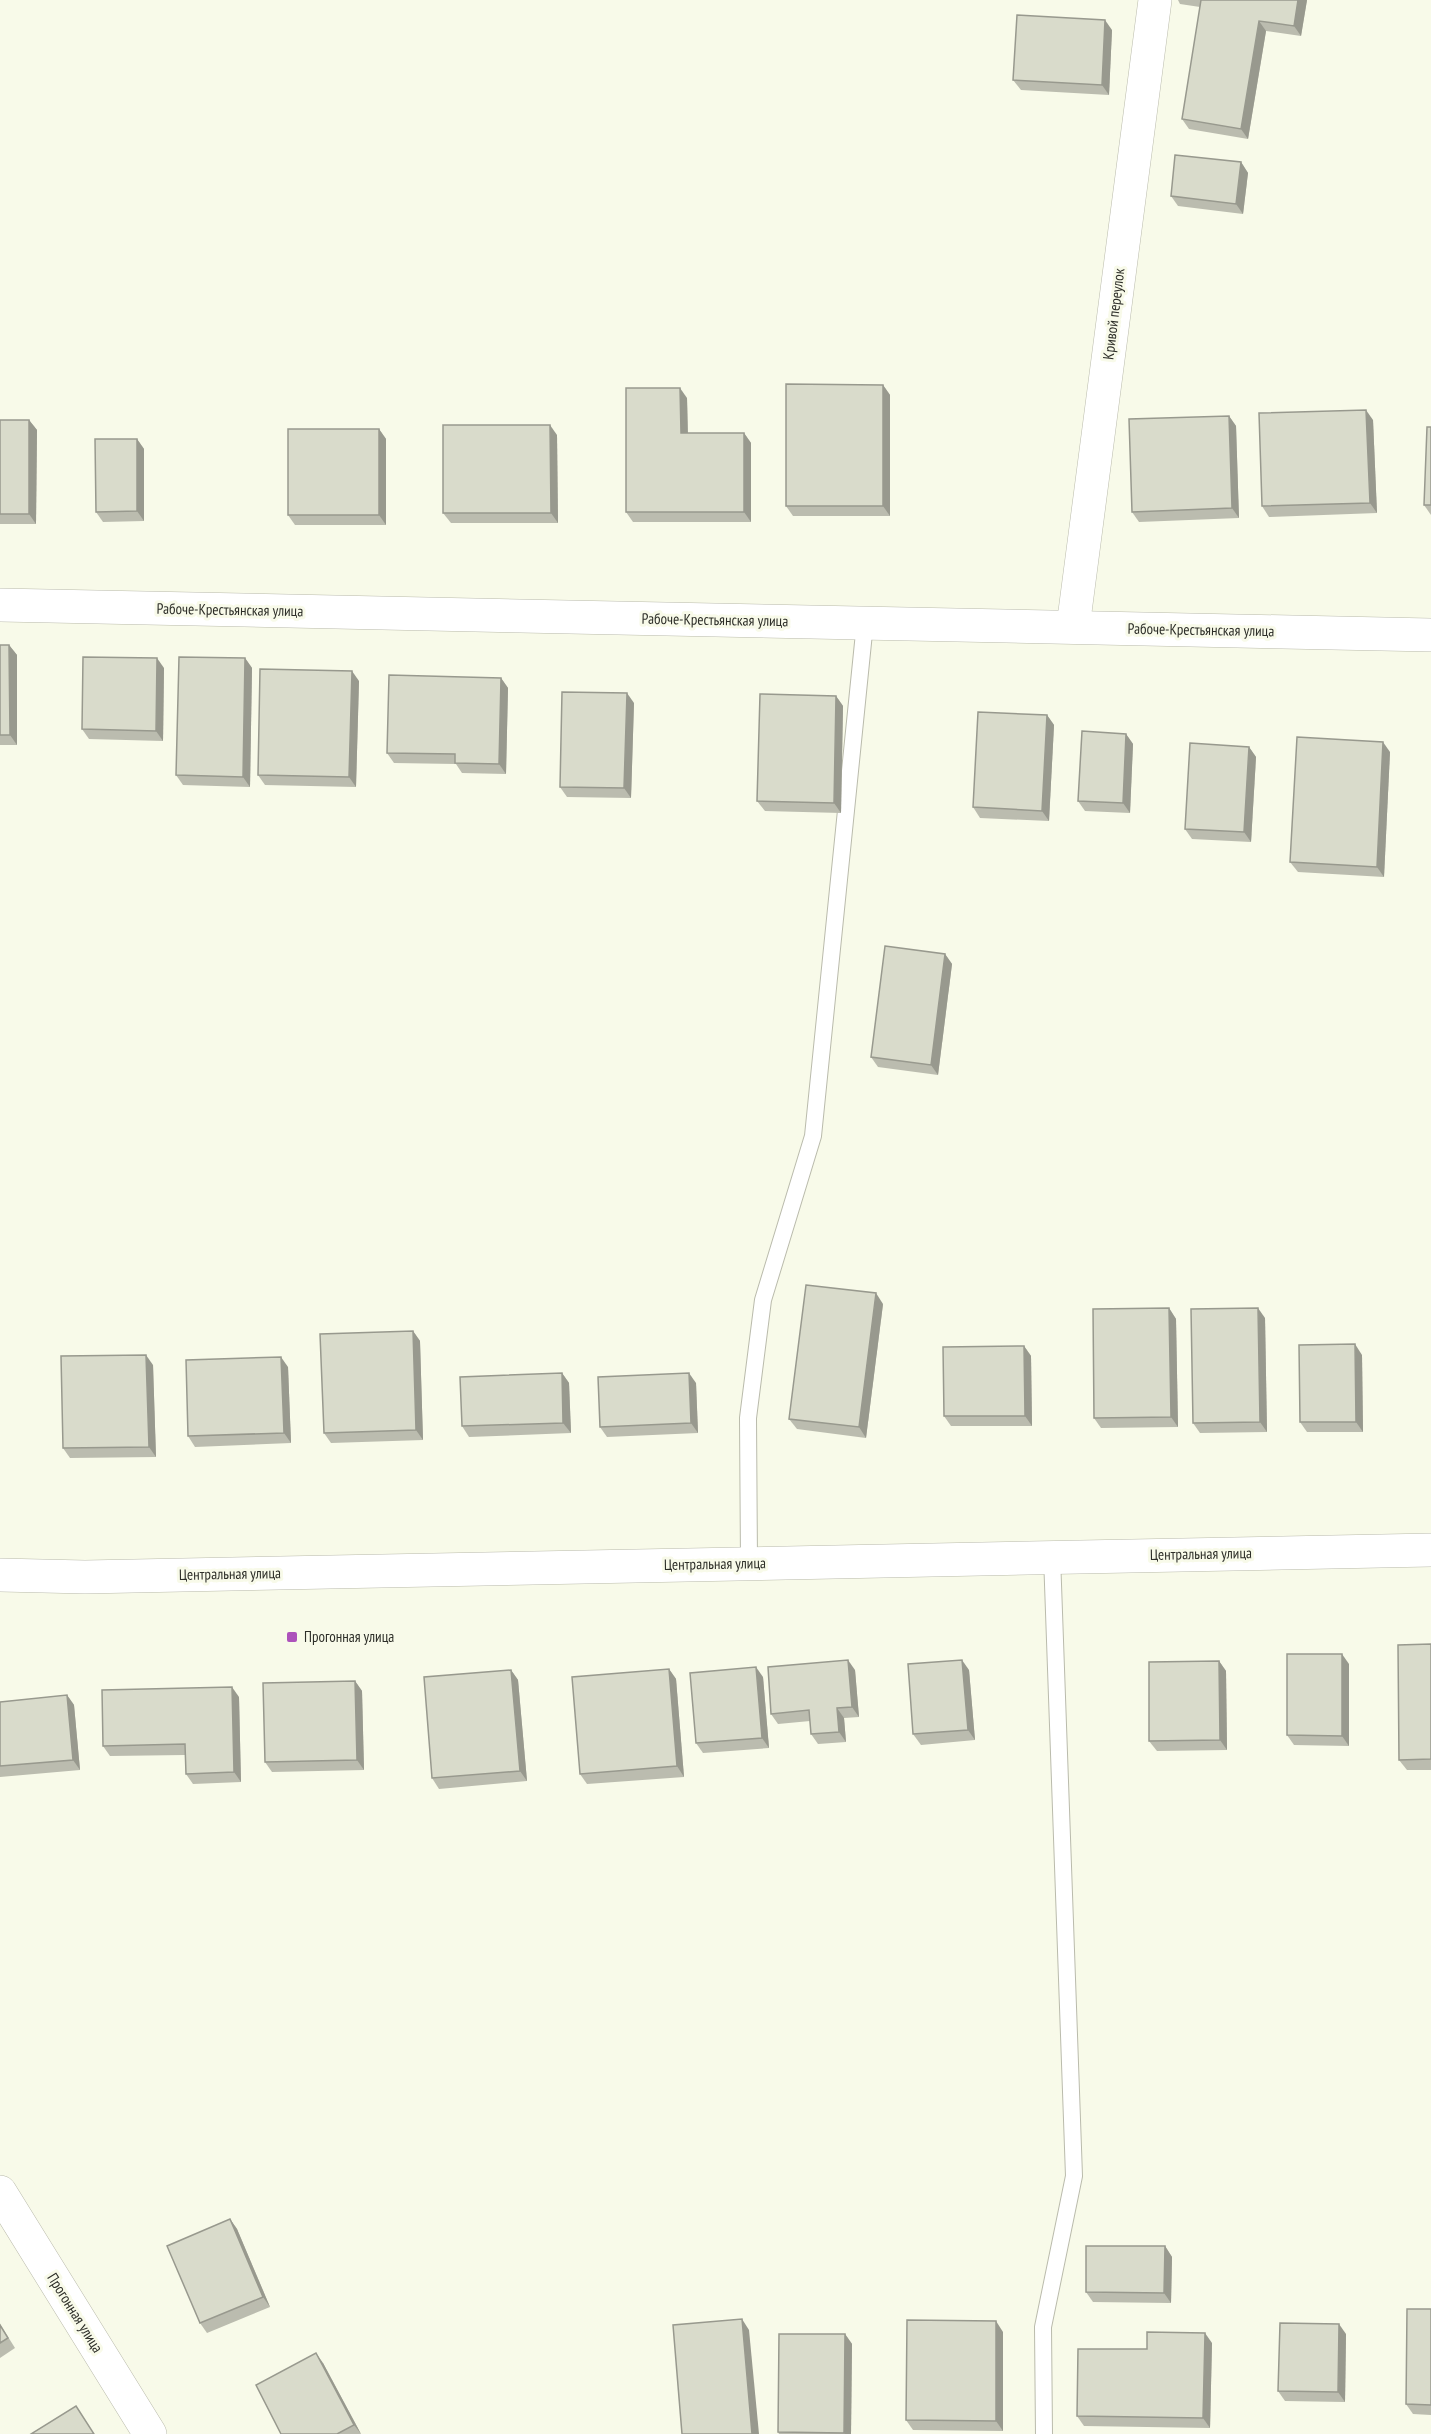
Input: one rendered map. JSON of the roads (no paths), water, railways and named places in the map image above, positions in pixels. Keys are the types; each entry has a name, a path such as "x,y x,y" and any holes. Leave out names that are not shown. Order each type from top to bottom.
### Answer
{"street":[{"name":"Кривой переулок","path":"1073,627 1155,0"},
{"name":"Рабоче-Крестьянская улица","path":"0,605 1431,635"},
{"name":"Центральная улица","path":"0,1575 85,1577 1431,1550"},
{"name":"Прогонная улица","path":"0,2192 150,2434"}],"lane":[{"path":"749,1563 748,1418 763,1300 813,1136 865,623"},
{"path":"1044,2434 1042,2327 1074,2176 1052,1556"}],"place":[{"name":"Прогонная улица","path":"292,1637"}]}
